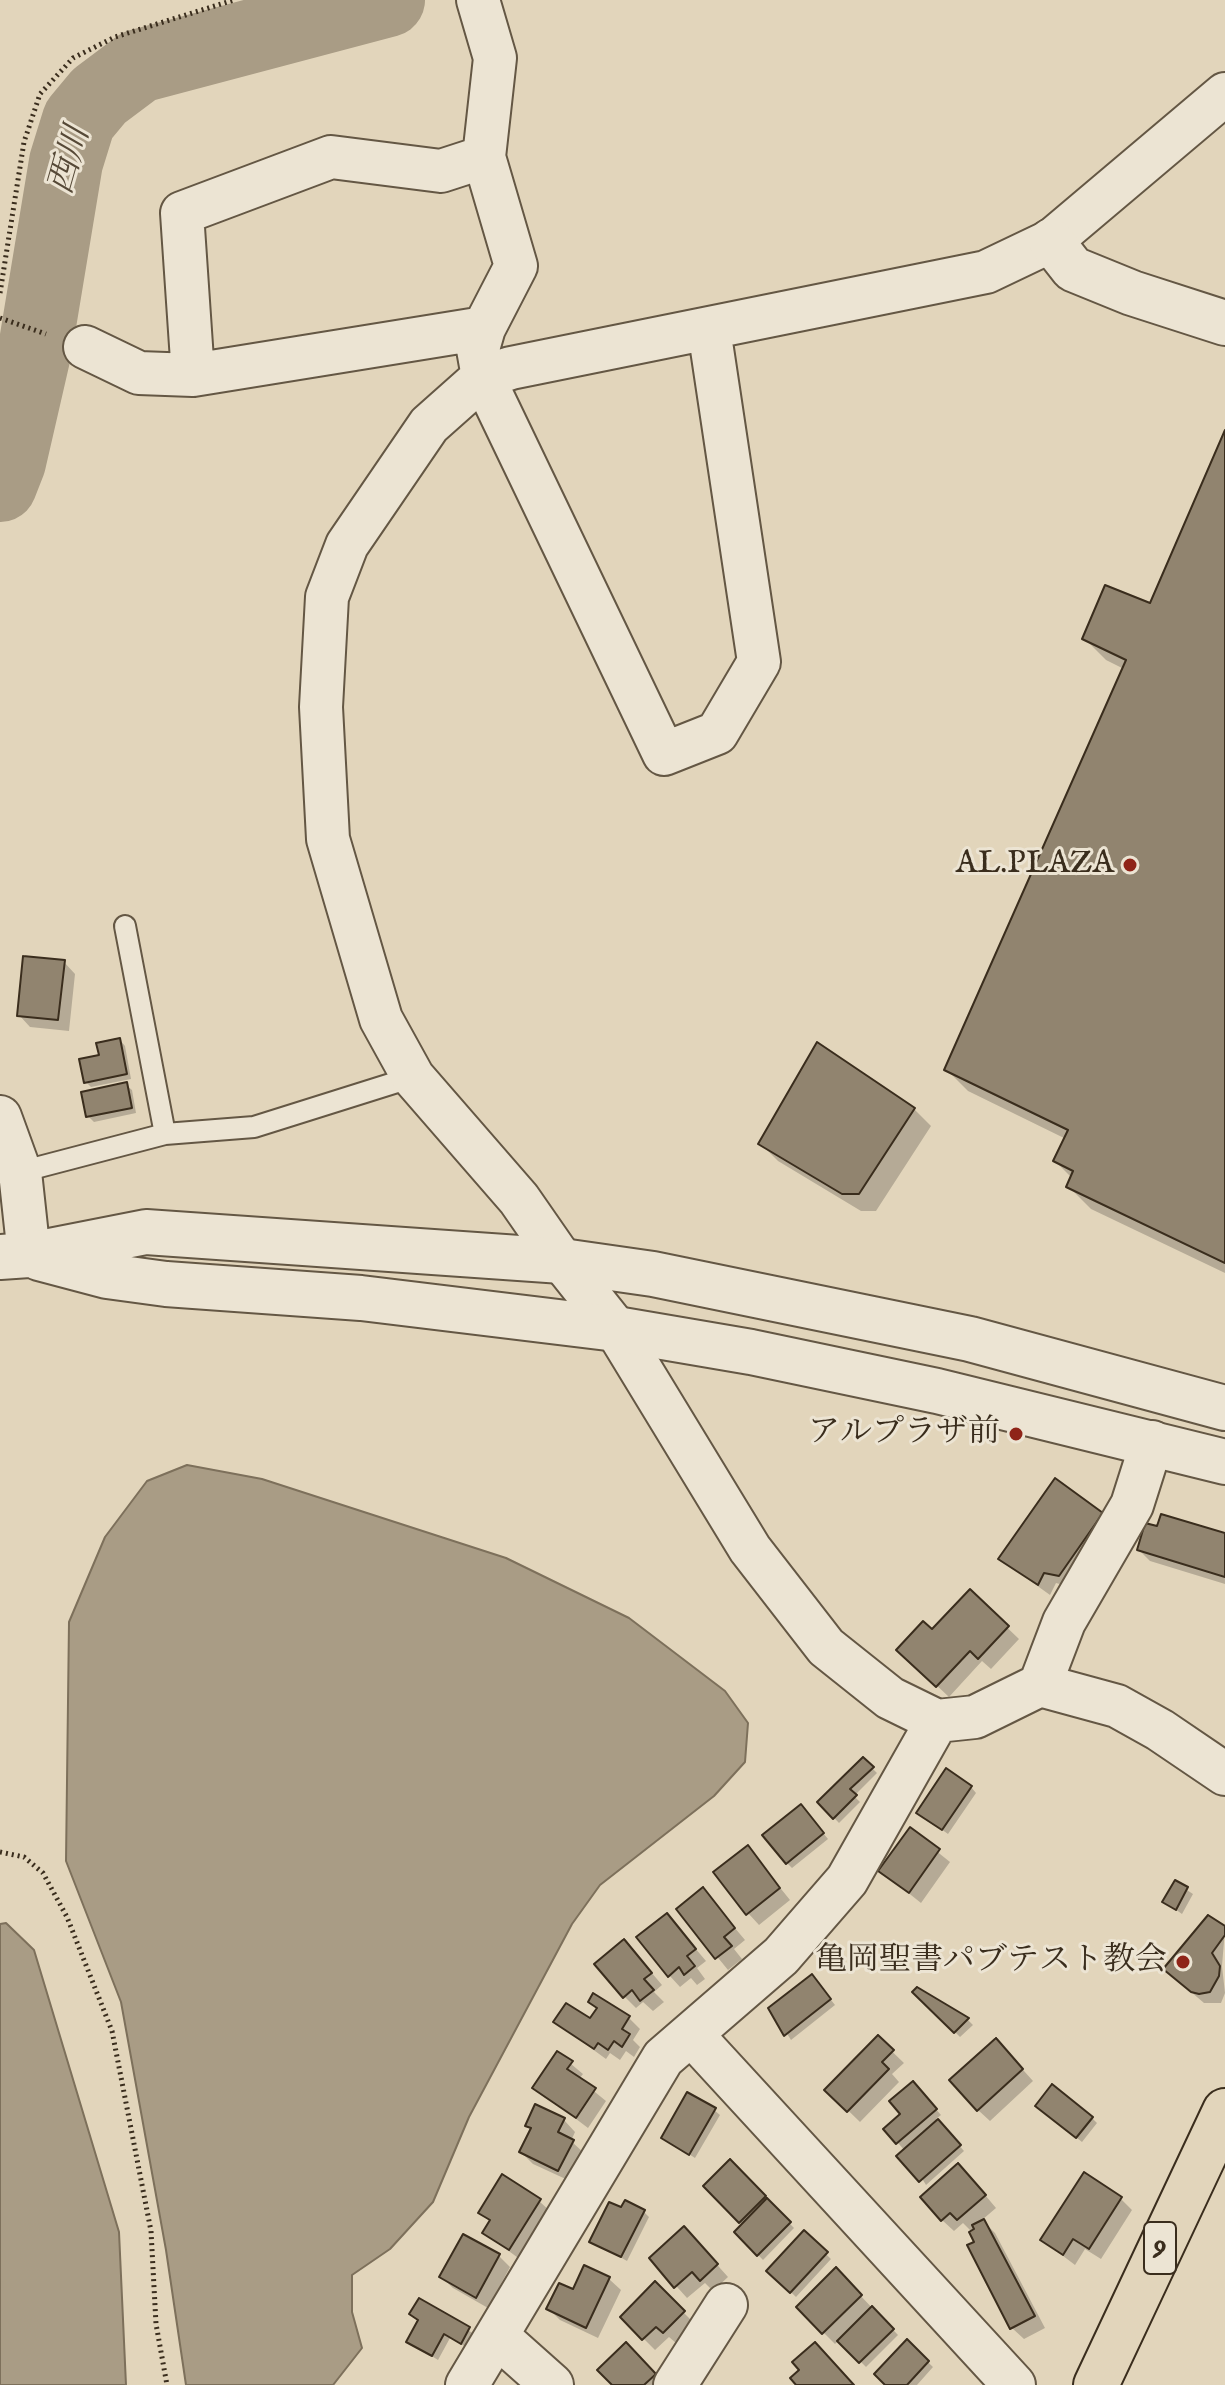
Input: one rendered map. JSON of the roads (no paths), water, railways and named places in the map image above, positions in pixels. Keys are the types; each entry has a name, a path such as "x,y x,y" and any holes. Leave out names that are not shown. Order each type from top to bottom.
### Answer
{"highway":[{"name":"9","path":"1096,2385 1225,2111"}],"street":[{"path":"480,9 495,58 484,157 516,266 484,328 478,349 483,377 664,754 717,733 759,662 709,329"},
{"path":"1225,94 1051,241 986,272 511,368 483,377 429,425 347,545 327,597 321,707 328,839 381,1019 413,1077 519,1199 562,1261 616,1329 750,1549 826,1647 890,1698 937,1721 975,1717 1040,1685 1117,1706 1160,1730 1225,1774"},
{"path":"193,375 182,213 331,157 441,171 484,157"},
{"path":"1051,241 1073,269 1132,293 1225,323"},
{"path":"85,347 139,373 193,375 484,328"},
{"path":"0,1117 20,1172 14,1256"},
{"path":"14,1256 146,1232 562,1261 653,1274 970,1339 1225,1408"},
{"path":"14,1256 107,1276 166,1284 361,1298 616,1329 751,1352 937,1391 1225,1462"},
{"path":"1040,1685 1064,1622 1132,1505 1152,1442"},
{"path":"467,2385 663,2058 781,1956 847,1880 937,1721"},
{"path":"692,2035 1014,2385"},
{"path":"675,2385 726,2305"},
{"path":"497,2336 552,2385"}],"lane":[{"path":"125,926 165,1134"},
{"path":"20,1172 165,1134 254,1127 413,1077"}],"waterway":[{"name":"西川","path":"0,485 9,462 35,349 66,162 79,120 99,96 139,66 388,0"}],"place":[{"name":"AL.PLAZA","path":"1130,865"},
{"name":"アルプラザ前","path":"1016,1434"},
{"name":"亀岡聖書パブテスト教会","path":"1183,1962"}]}
